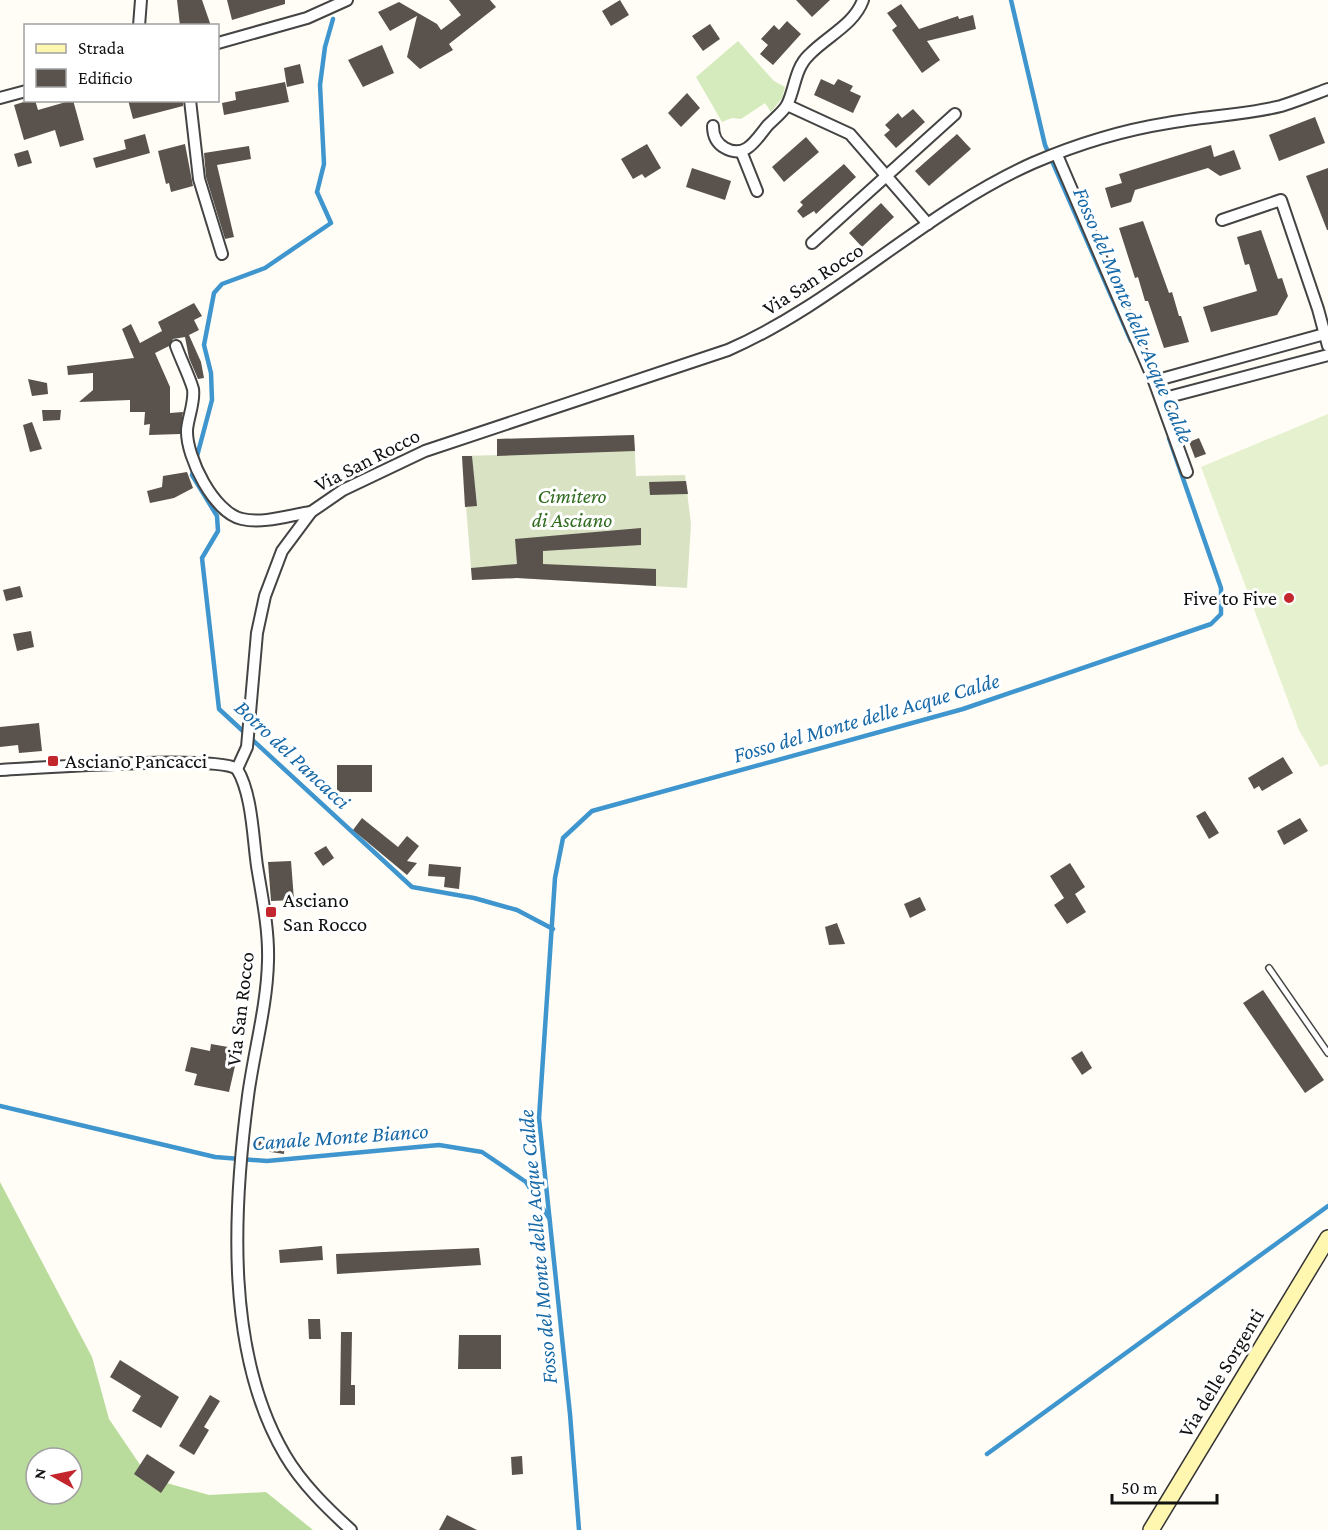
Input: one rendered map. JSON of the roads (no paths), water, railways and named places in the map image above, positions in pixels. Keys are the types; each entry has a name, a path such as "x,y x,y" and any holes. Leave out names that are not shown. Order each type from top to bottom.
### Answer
{"main road":[{"name":"Via delle Sorgenti","path":"1150,1530 1328,1238"}],"street":[{"path":"139,24 141,0"},
{"path":"219,43 307,18 347,0"},
{"path":"713,126 718,143 733,152 749,148 787,105 793,82 807,56 851,20 863,0"},
{"name":"Via San Rocco","path":"351,1530 321,1501 291,1465 264,1408 249,1351 241,1305 238,1264 242,1148 268,958 252,830 244,783 237,769 247,747 255,652 265,596 282,551 311,512 343,490 425,451 717,354 757,337 812,306 928,224 1011,174 1051,156 1137,130 1280,106 1328,89"},
{"path":"0,98 24,92"},
{"path":"190,102 199,179 222,254"},
{"path":"787,105 850,134 928,224"},
{"path":"812,243 887,178 955,114"},
{"path":"741,151 757,191"},
{"path":"1051,156 1154,381 1187,472"},
{"path":"1222,220 1281,200 1326,333 1328,346"},
{"path":"1154,381 1326,333"},
{"path":"176,346 193,391 187,430 189,451 218,504 235,517 252,520 311,512"},
{"path":"1161,399 1328,355"},
{"path":"0,770 225,763 237,769"}],"lane":[{"path":"1269,968 1328,1053"}],"waterway":[{"name":"Fosso del Monte delle Acque Calde","path":"1011,0 1045,145 1131,341"},
{"name":"Botro del Pancacci","path":"196,460 212,400 211,373 204,345 214,293 222,284 265,268 331,223 317,192 324,164 320,85 325,47 333,19"},
{"name":"Fosso del Monte delle Acque Calde","path":"579,1530 570,1414 539,1118 555,878 563,838 592,811 963,709 1211,624 1221,614 1221,588 1169,438"},
{"name":"Botro del Pancacci","path":"194,468 192,475 217,516 218,531 202,558 219,709 412,887 474,898 517,910 553,929"},
{"name":"Canale Monte Bianco","path":"0,1106 215,1157 267,1161 439,1145 482,1152 526,1182 549,1218"},
{"path":"987,1454 1328,1206"}],"place":[{"name":"Five to Five","path":"1289,598"},
{"name":"Asciano Pancacci","path":"53,761"},
{"name":"Asciano San Rocco","path":"271,912"}],"park label":[{"name":"Cimitero di Asciano","path":"572,508"}]}
